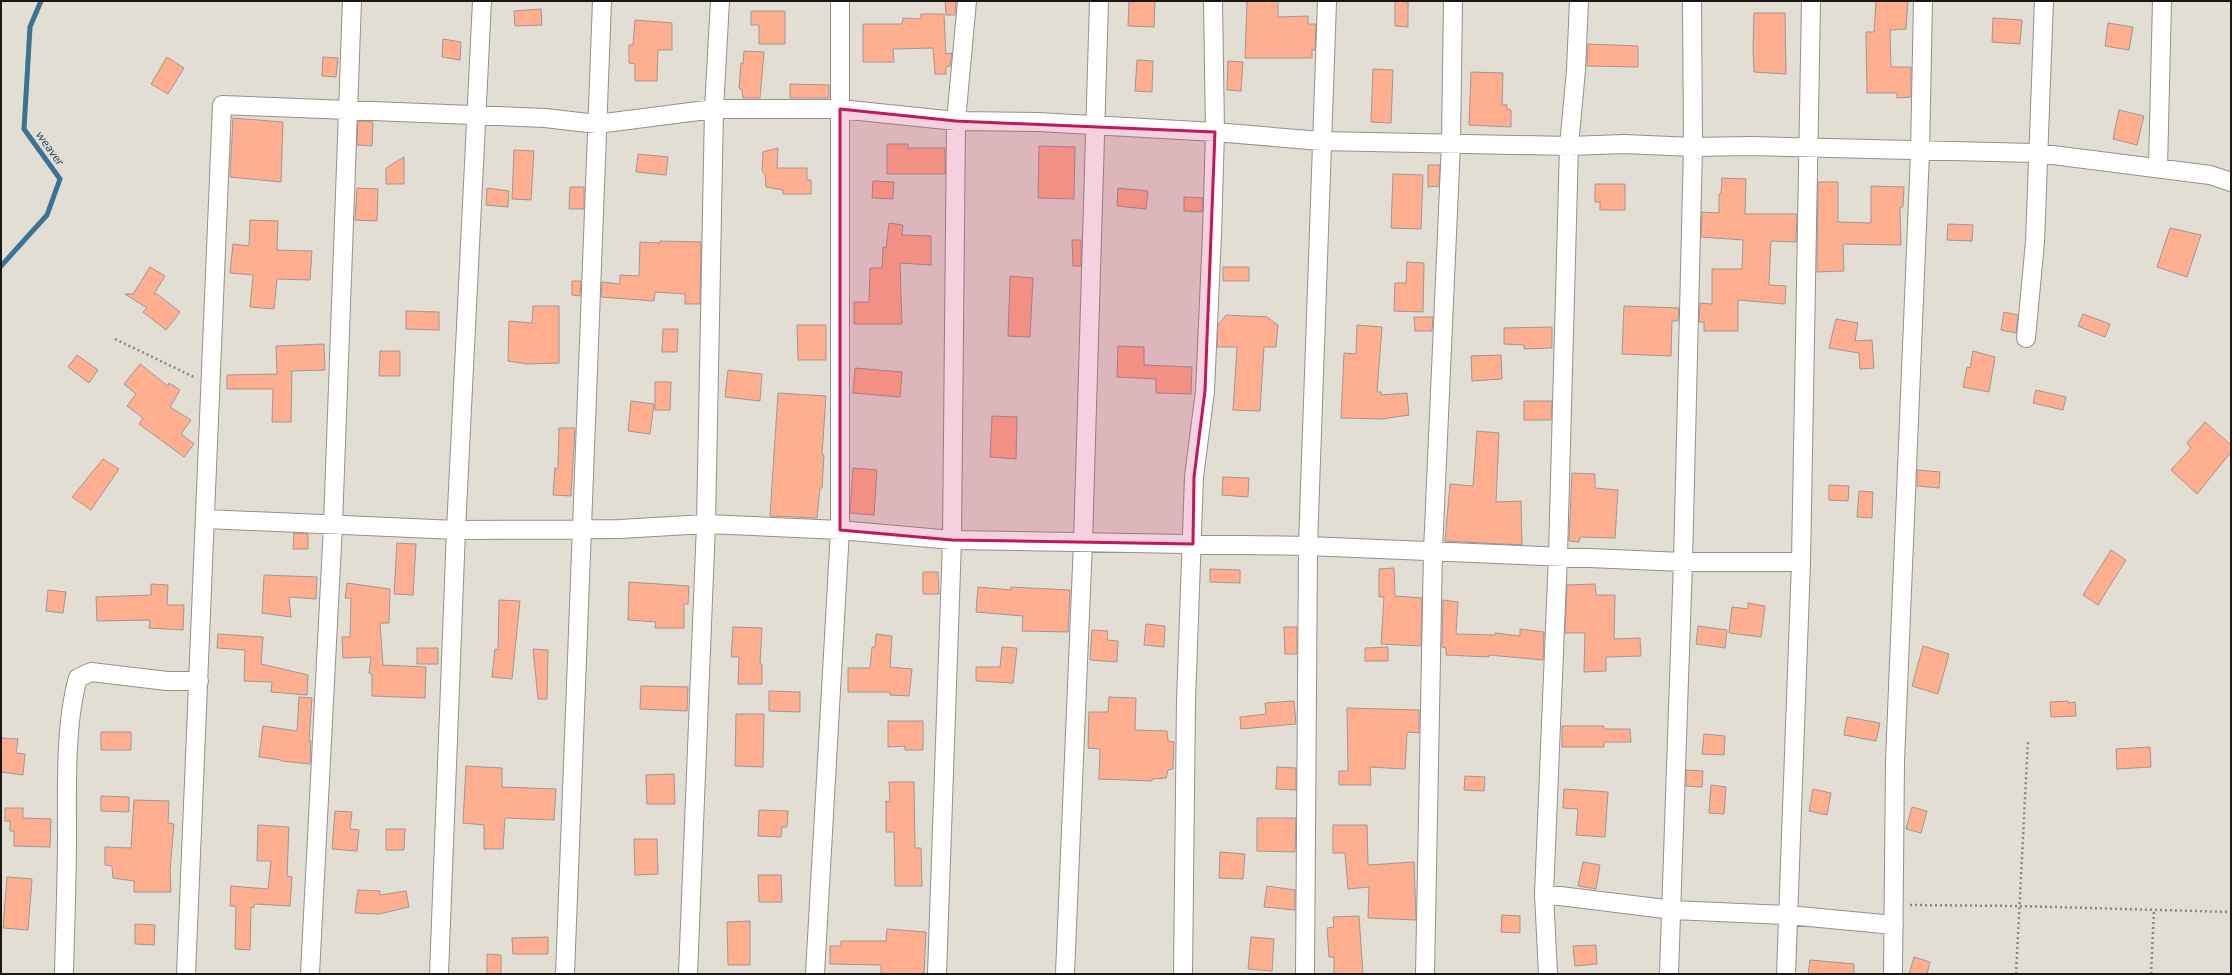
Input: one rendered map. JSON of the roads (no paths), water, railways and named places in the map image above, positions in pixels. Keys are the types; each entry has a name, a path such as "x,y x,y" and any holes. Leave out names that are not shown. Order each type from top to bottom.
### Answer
{"street":[{"path":"310,974 333,525 352,1"},
{"path":"439,974 456,530 475,115 482,1"},
{"path":"565,974 602,1"},
{"path":"688,974 706,524 714,109 720,1"},
{"path":"815,974 840,530 840,1"},
{"path":"937,974 952,540 956,121 966,1"},
{"path":"1064,974 1083,542 1098,1"},
{"path":"1183,974 1186,701 1193,544 1194,477 1205,391 1215,132 1213,1"},
{"path":"1305,974 1308,546 1327,1"},
{"path":"1425,974 1433,551 1451,143 1453,1"},
{"path":"1548,974 1544,894 1558,556 1569,146 1576,70 1579,1"},
{"path":"1670,974 1683,562 1693,147 1692,1"},
{"path":"1786,974 1801,562 1811,1"},
{"path":"1893,974 1895,761 1920,152 1923,1"},
{"path":"2026,338 2035,242 2037,153 2044,1"},
{"path":"2158,168 2162,1"},
{"path":"186,974 212,385 222,105 545,118 597,124 714,109 840,109 956,121 1215,132 1321,141 1569,146 1624,144 1693,147 1808,147 1920,152 2037,153 2210,175 2231,182"},
{"path":"206,519 456,530 582,530 706,524 840,530 952,540 1308,546 1683,562 1801,562"},
{"path":"64,974 67,882 67,781 73,695 78,678 91,672 167,681 199,681"},
{"path":"1544,894 1673,910 1788,915 1894,924"}],"waterway":[{"name":"weaver","path":"1,266 47,215 60,179 24,129 30,27 41,1"}]}
